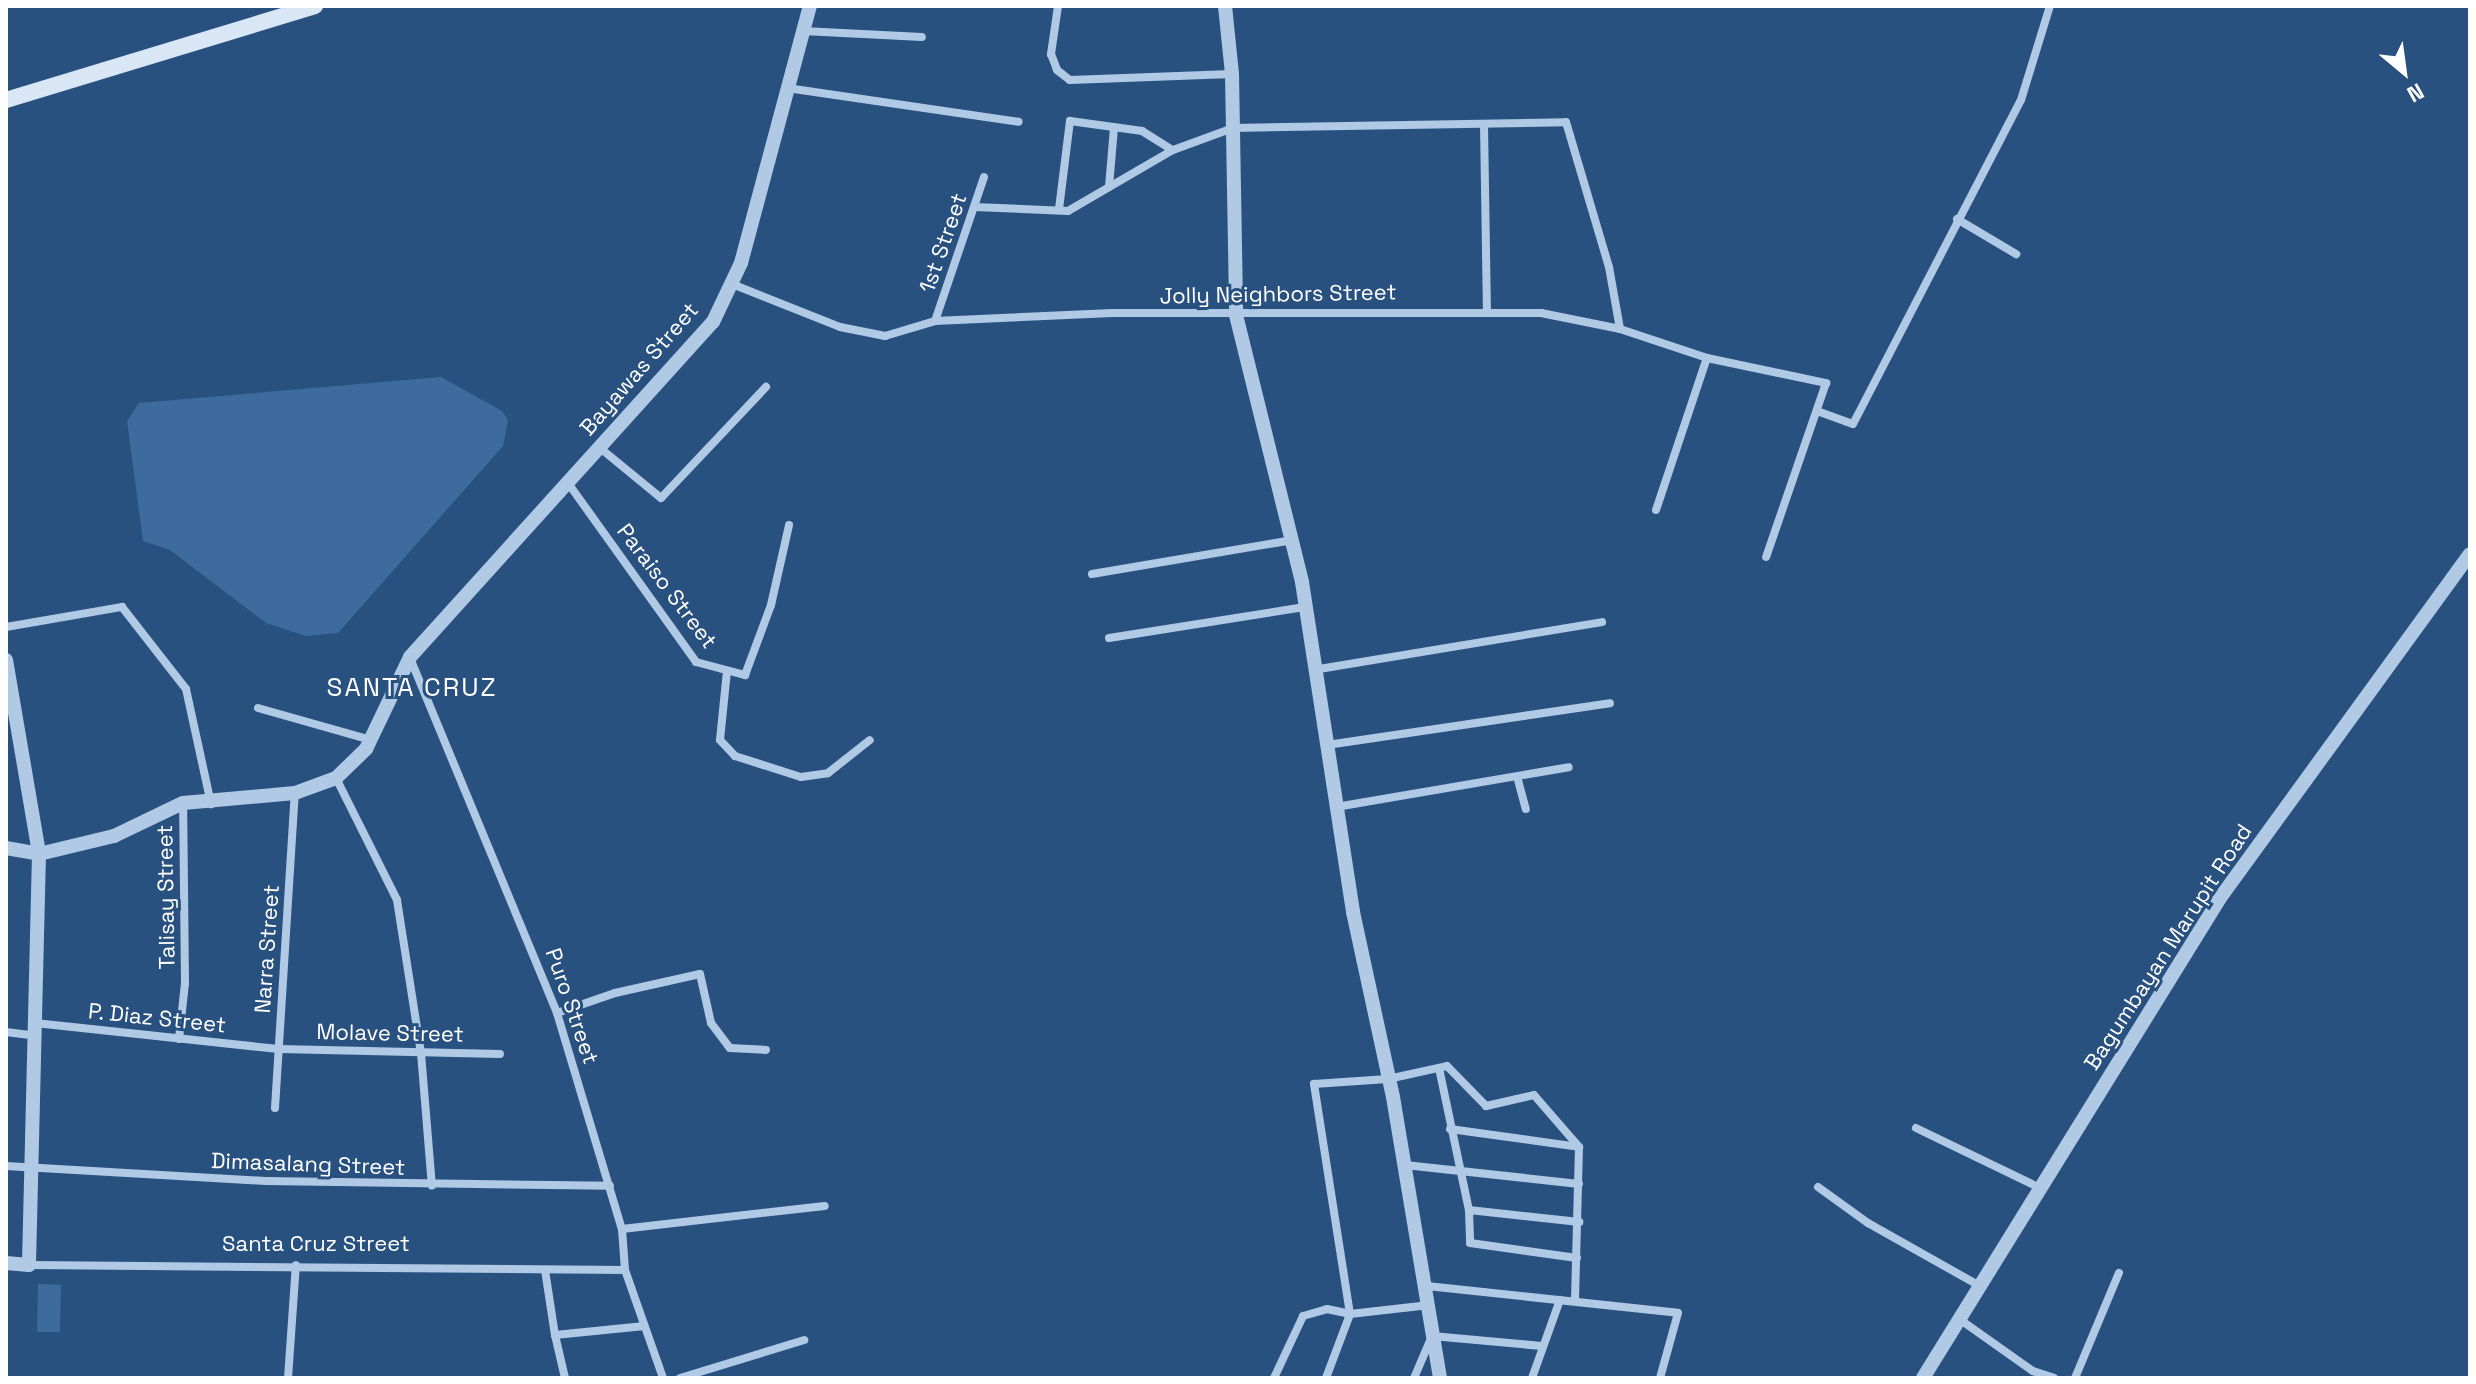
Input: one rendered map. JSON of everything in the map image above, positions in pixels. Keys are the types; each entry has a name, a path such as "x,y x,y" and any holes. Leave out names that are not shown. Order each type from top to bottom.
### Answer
{"main road":[{"path":"6,100 315,6"}],"street":[{"name":"Bayawas Street","path":"336,778 371,741 410,657 713,322 732,284 810,6"},
{"path":"1058,6 1051,54 1057,70 1070,80 1232,74"},
{"path":"1225,6 1232,74 1236,315 1294,539 1312,670 1427,1286 1440,1378"},
{"path":"1766,557 1817,411 1853,424 2021,100 2050,6"},
{"path":"802,31 922,37"},
{"path":"786,88 1019,122"},
{"path":"1059,209 1070,121 1142,131 1173,150"},
{"path":"974,207 1068,211 1173,150 1233,128 1566,122 1609,267 1620,329"},
{"path":"1484,124 1487,309"},
{"path":"1109,187 1114,127"},
{"name":"1st Street","path":"935,321 984,177"},
{"path":"1957,219 2016,254"},
{"name":"Jolly Neighbors Street","path":"732,284 840,327 885,336 935,321 1113,313 1236,315 1487,309 1541,313 1620,329 1707,358 1826,383 1817,411"},
{"path":"1656,510 1707,358"},
{"path":"600,448 661,498 766,387"},
{"name":"Paraiso Street","path":"568,483 696,662 745,675 771,605 789,525"},
{"path":"1092,574 1294,539"},
{"name":"Bagumbayan Marupit Road","path":"1923,1378 1962,1321 2040,1188 2239,869 2470,554"},
{"path":"6,627 122,607 186,689 211,804"},
{"path":"1109,638 1305,607"},
{"path":"1312,670 1602,622"},
{"name":"Puro Street","path":"410,657 557,1013 622,1229 625,1270 663,1378"},
{"path":"6,660 39,854 32,1029 29,1265"},
{"path":"727,671 720,740 735,756 801,777 828,773 870,740"},
{"path":"1327,745 1610,703"},
{"path":"258,708 371,741"},
{"path":"1336,807 1518,780 1569,767"},
{"path":"6,848 39,854 114,836 183,803 211,804 295,793 336,778 397,900 421,1053 432,1186"},
{"path":"1518,780 1526,809"},
{"name":"Narra Street","path":"275,1108 295,793"},
{"name":"Talisay Street","path":"179,1039 185,983 183,803"},
{"path":"557,1013 615,993 700,974 711,1023 730,1048 766,1050"},
{"name":"P. Diaz Street","path":"6,1032 32,1029 279,1049"},
{"name":"Molave Street","path":"279,1049 500,1054"},
{"path":"1439,1068 1457,1169 1469,1210 1470,1243 1577,1258"},
{"path":"1326,1378 1350,1314 1314,1084 1388,1079 1439,1068 1456,1070 1486,1106 1534,1095 1579,1147 1575,1301"},
{"path":"1916,1128 2040,1188"},
{"path":"1450,1129 1579,1147"},
{"path":"1405,1165 1579,1184"},
{"name":"Dimasalang Street","path":"6,1166 432,1186 610,1186"},
{"path":"1818,1187 1868,1223 1981,1287"},
{"path":"622,1229 825,1206"},
{"path":"1469,1210 1579,1222"},
{"name":"Santa Cruz Street","path":"6,1263 625,1270"},
{"path":"288,1378 296,1265"},
{"path":"545,1270 565,1378"},
{"path":"2075,1378 2119,1273"},
{"path":"1427,1286 1678,1313 1660,1378"},
{"path":"1532,1378 1560,1300"},
{"path":"1274,1378 1303,1316 1327,1309 1350,1314 1430,1305"},
{"path":"1962,1321 2033,1371 2054,1378"},
{"path":"555,1335 645,1326"},
{"path":"1432,1336 1542,1346"},
{"path":"1414,1378 1432,1336"},
{"path":"680,1378 804,1340"}],"shaded area":[{"path":"441,377 502,411 508,420 503,446 338,633 306,636 266,623 170,550 143,541 127,421 139,403"},
{"path":"38,1284 61,1285 60,1332 37,1332"}],"district":[{"name":"SANTA CRUZ","path":"412,688"}]}
